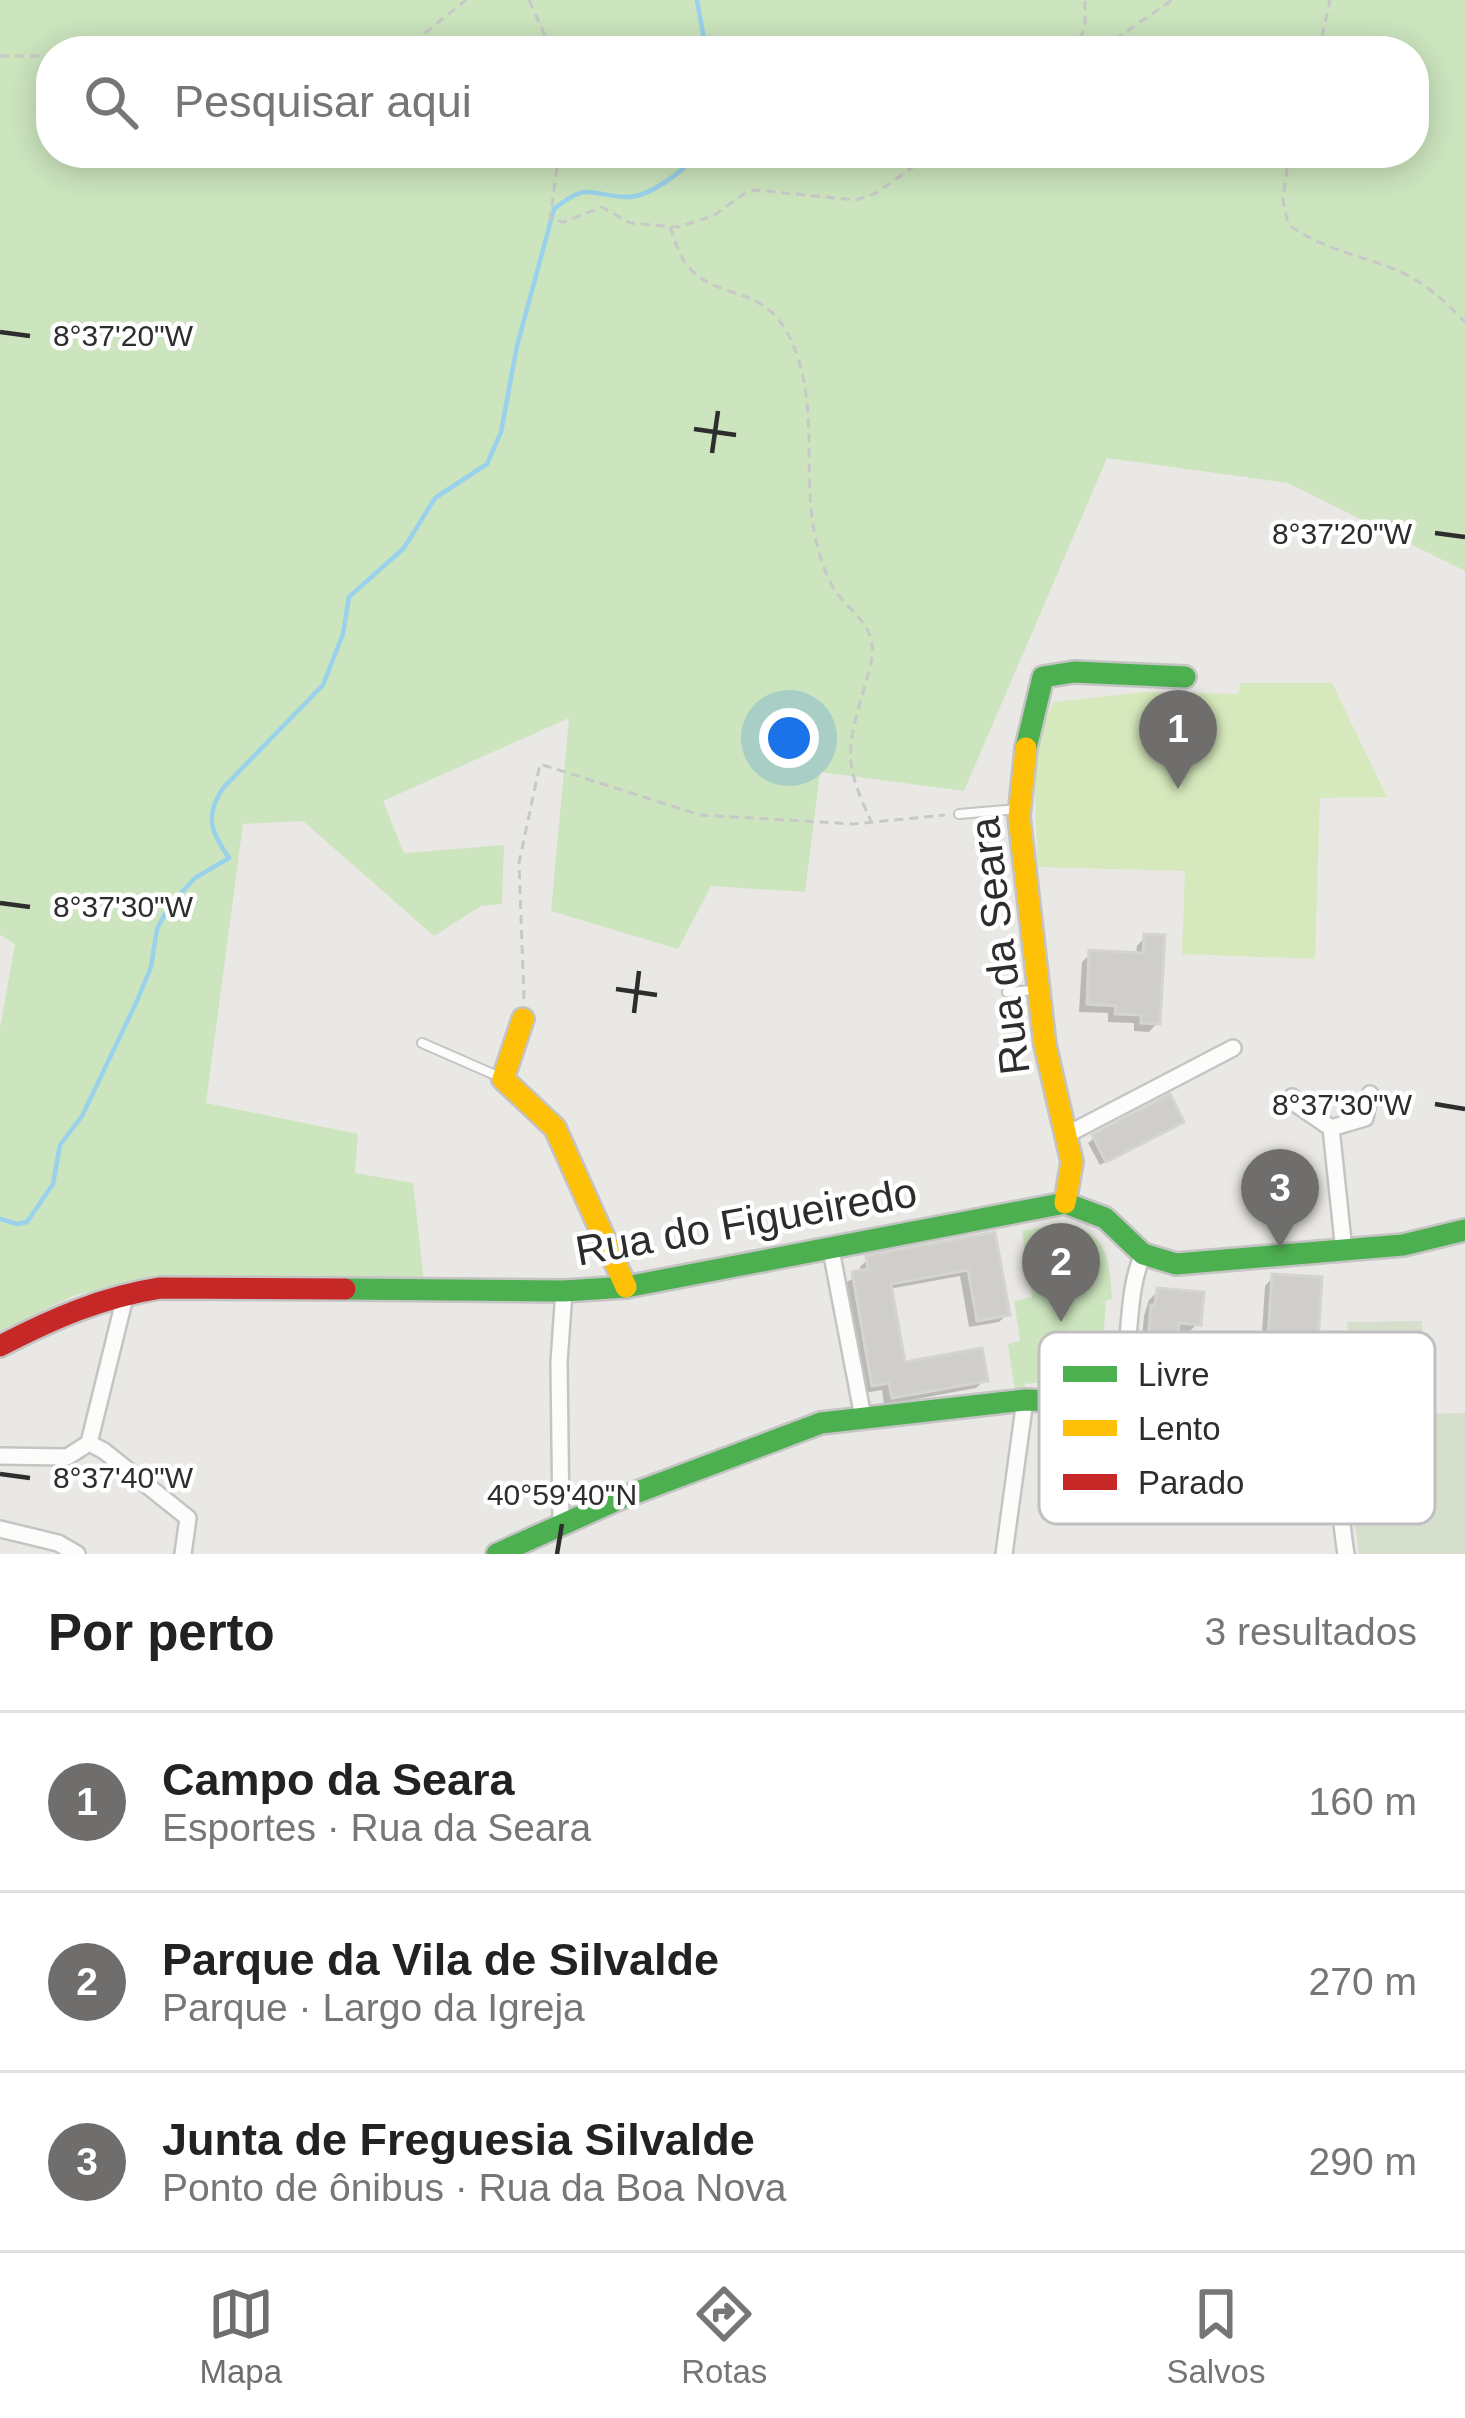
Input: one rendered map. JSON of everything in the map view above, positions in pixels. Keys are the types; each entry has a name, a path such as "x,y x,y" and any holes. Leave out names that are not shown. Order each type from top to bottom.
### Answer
{"street":[{"name":"Rua da Seara","path":"1066,1203 1072,1162 1046,1045 1019,808 1023,758 1042,677 1074,672 1185,676"},
{"path":"523,1019 503,1079 555,1128 626,1287"},
{"path":"1068,1134 1233,1048"},
{"path":"1331,1128 1365,1118 1370,1094"},
{"path":"1292,1097 1331,1128 1344,1251"},
{"path":"1066,1203 1105,1218 1143,1254 1176,1264 1402,1245 1465,1230"},
{"name":"Rua do Figueiredo","path":"0,1346 76,1306 160,1288 564,1291 626,1287 1066,1203"},
{"path":"831,1250 863,1417"},
{"path":"1129,1332 1131,1288 1143,1254"},
{"path":"561,1523 559,1362 564,1291"},
{"path":"0,1456 67,1456 88,1443 127,1293"},
{"path":"1004,1554 1025,1400"},
{"path":"497,1554 561,1523 821,1423 1039,1401"},
{"path":"88,1443 188,1517 183,1554"},
{"path":"1341,1524 1346,1554"},
{"path":"0,1529 58,1543 77,1554"}],"lane":[{"path":"959,814 1019,808"},
{"path":"1007,992 1040,989"},
{"path":"422,1043 503,1079"}],"path":[{"path":"421,36 466,0"},
{"path":"530,0 546,36"},
{"path":"1081,36 1085,0"},
{"path":"1120,36 1172,0"},
{"path":"1322,36 1330,0"},
{"path":"0,56 36,56"},
{"path":"557,168 550,219 564,222 602,207 631,223 670,227 694,224 756,190 856,200 876,193 912,168"},
{"path":"1287,168 1283,200 1288,224 1324,246 1412,278 1444,299 1465,322"},
{"path":"670,227 685,263 783,319 800,362 809,429 807,483 818,549 833,589 866,625 872,645 848,751 849,768 872,823"},
{"path":"523,1019 526,971 519,863 540,764 700,815 872,823 959,814"}],"green space":[{"path":"0,0 1465,0 1465,571 1288,483 1107,458 964,791 820,772 805,892 711,886 678,949 551,911 569,718 383,801 404,853 504,845 502,904 481,906 434,936 303,821 243,824 206,1103 358,1134 355,1173 413,1183 424,1281 158,1278 75,1295 0,1331 0,1028 15,944 0,935"},
{"path":"1241,683 1332,683 1387,797 1320,798 1315,959 1182,954 1185,871 1038,867 1037,762 1054,702 1145,692 1238,694"},
{"path":"1067,1227 1093,1235 1109,1267 1112,1299 1106,1301 1104,1332 1039,1332 1039,1382 1015,1391 1008,1344 1020,1341 1014,1301 1032,1297 1022,1231"},
{"path":"1422,1321 1422,1332 1347,1332 1347,1322"},
{"path":"1465,1413 1465,1554 1359,1554 1355,1524 1435,1524 1435,1414"}],"building":[{"path":"1144,934 1165,935 1160,1024 1141,1023 1141,1015 1115,1014 1116,1006 1087,1004 1089,950 1143,953"},
{"path":"1170,1094 1184,1122 1106,1162 1092,1135"},
{"path":"995,1232 1010,1315 977,1321 968,1270 891,1284 905,1362 982,1348 988,1381 892,1398 889,1383 872,1386 852,1272 868,1269 866,1256"},
{"path":"1272,1274 1322,1277 1319,1332 1268,1332"},
{"path":"1157,1288 1204,1292 1201,1325 1179,1323 1178,1332 1149,1332 1151,1305 1155,1305"}],"waterway":[{"path":"697,0 703,36"},
{"path":"0,1219 27,1222 53,1184 60,1145 82,1116 137,1001 151,967 157,929 169,906 195,878 229,858 212,824 213,807 223,788 323,685 343,634 349,597 404,548 435,498 487,464 501,432 517,346 554,209 582,192 625,197 644,193 682,168"}],"traffic: fast":[{"path":"1026,748 1043,677 1074,672 1185,677"},
{"path":"345,1289 626,1287 1065,1203 1105,1218 1143,1254 1176,1264 1403,1245 1465,1230"},
{"path":"497,1554 619,1499 821,1423 1039,1400"}],"traffic: slow":[{"path":"1026,748 1019,817 1045,1045 1072,1162 1065,1203"},
{"path":"523,1019 503,1079 555,1128 626,1287"}],"traffic: jam":[{"path":"0,1346 78,1310 160,1288 345,1289"}],"place":[{"name":"Campo da Seara","path":"1178,789"},
{"name":"Junta de Freguesia Silvalde","path":"1280,1248"},
{"name":"Parque da Vila de Silvalde","path":"1061,1322"}]}
